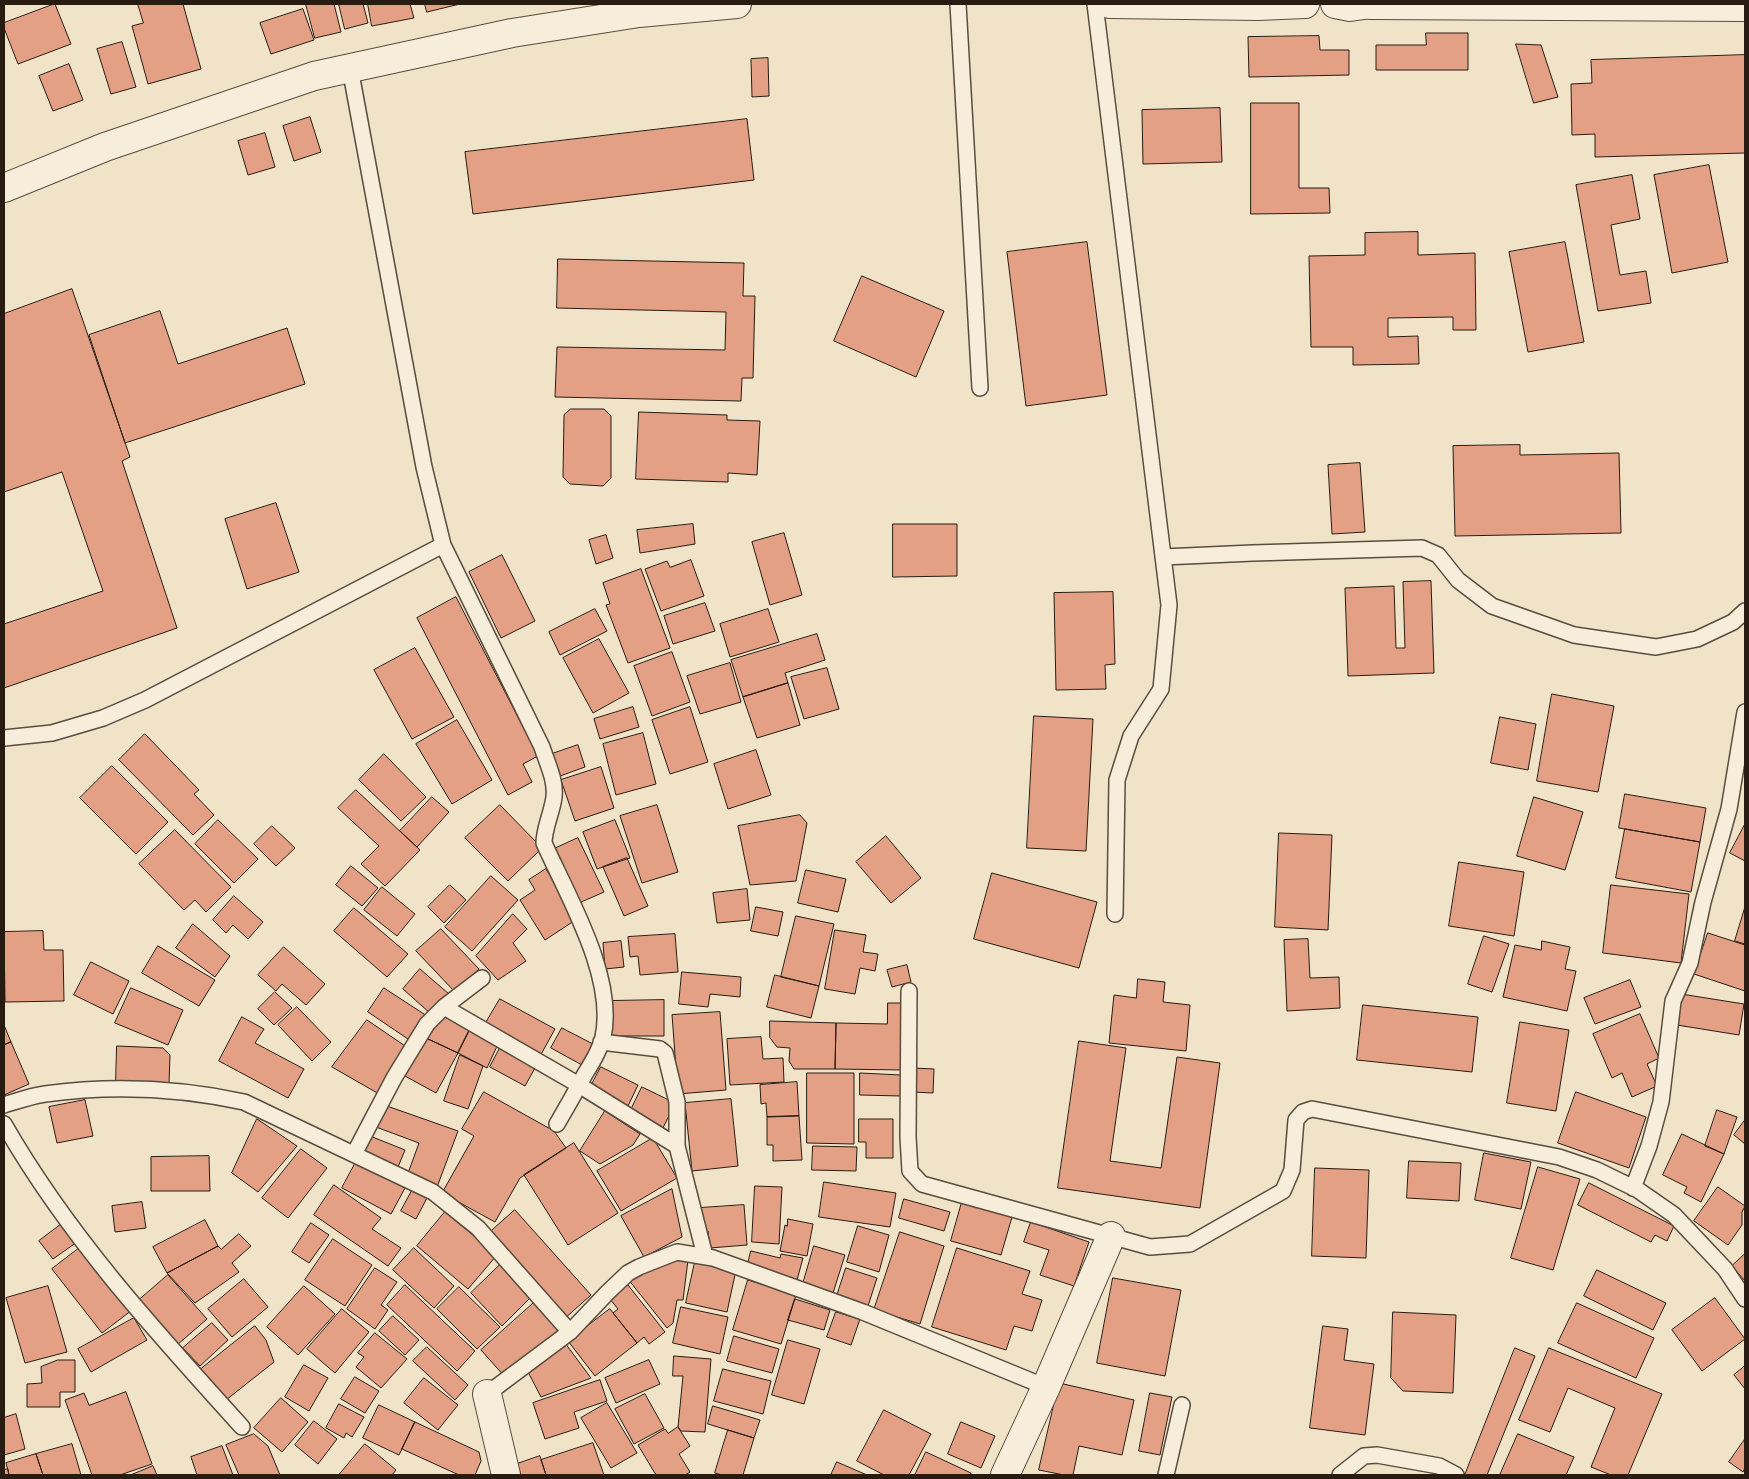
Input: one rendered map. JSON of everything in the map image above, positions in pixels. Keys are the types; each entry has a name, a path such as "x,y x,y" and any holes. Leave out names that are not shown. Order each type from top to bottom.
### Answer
{"street":[{"path":"4,188 114,144 314,76 557,25 639,13 737,4"},
{"path":"1110,4 1258,6 1305,4"},
{"path":"1335,4 1350,7 1371,4 1745,7"},
{"path":"1650,4 1678,7"},
{"path":"1005,1475 1046,1387 1111,1236"},
{"path":"487,1394 506,1475"}],"lane":[{"path":"958,4 980,388"},
{"path":"1095,4 1169,605 1161,689 1131,736 1117,780 1115,914"},
{"path":"350,68 424,467 443,546 542,747 552,776 554,796 550,818 544,835 544,844 580,919 596,958 603,990 605,1022 601,1042 557,1124"},
{"path":"4,738 52,733 103,718 145,700 443,546"},
{"path":"1163,557 1253,552 1422,548 1438,556 1458,580 1492,606 1574,635 1656,647 1697,639 1733,622 1745,611"},
{"path":"1633,1188 1650,1146 1661,1102 1673,1001 1690,963 1703,902 1729,810 1745,712"},
{"path":"354,1154 394,1078 426,1024 444,1006 482,978"},
{"path":"909,991 908,1137 910,1171 922,1184 1150,1247 1190,1244 1283,1191 1292,1170 1296,1120 1303,1112 1312,1109 1559,1157 1597,1170 1633,1188 1674,1215 1725,1269 1745,1299"},
{"path":"444,1006 579,1085 677,1146"},
{"path":"601,1042 660,1049 665,1054 677,1102 677,1146 705,1256"},
{"path":"4,1105 43,1094 103,1090 166,1090 210,1094 244,1102 433,1192 478,1228 570,1332"},
{"path":"4,1124 23,1158 53,1202 138,1311 242,1427"},
{"path":"487,1394 570,1332 628,1274 639,1267 677,1252 713,1258 863,1312 1046,1387"},
{"path":"1166,1475 1182,1405"},
{"path":"1340,1475 1364,1456 1377,1455 1439,1466 1454,1472 1456,1475"}],"building":[{"path":"55,4 71,44 18,64 4,28 4,23"},
{"path":"138,4 183,4 201,69 148,84 132,26 143,23"},
{"path":"306,4 334,4 341,32 315,38"},
{"path":"339,4 363,4 368,23 345,29"},
{"path":"368,4 410,4 414,18 372,26"},
{"path":"425,4 460,4 427,12"},
{"path":"303,9 314,40 271,54 260,23"},
{"path":"1426,33 1468,33 1468,70 1376,70 1376,45 1426,45"},
{"path":"1319,36 1320,50 1349,50 1349,75 1249,77 1248,37"},
{"path":"122,42 136,87 111,94 97,49"},
{"path":"1516,44 1541,45 1558,97 1534,103"},
{"path":"1745,55 1745,153 1595,157 1595,134 1572,135 1571,84 1592,83 1591,60"},
{"path":"768,58 769,96 752,97 751,59"},
{"path":"69,64 83,100 53,111 39,76"},
{"path":"1251,103 1299,103 1299,188 1329,188 1330,213 1251,214"},
{"path":"1220,108 1222,162 1143,164 1142,110"},
{"path":"310,117 321,152 294,161 283,126"},
{"path":"747,119 754,180 473,214 465,152"},
{"path":"265,133 275,167 248,175 238,141"},
{"path":"1709,165 1728,262 1672,273 1654,175"},
{"path":"1632,175 1640,219 1611,225 1620,275 1646,271 1651,303 1598,311 1576,185"},
{"path":"1418,232 1418,255 1475,253 1476,330 1453,330 1453,317 1388,318 1388,337 1418,336 1419,364 1353,365 1353,347 1311,347 1309,256 1365,255 1365,233"},
{"path":"1087,242 1107,395 1026,406 1007,252"},
{"path":"1565,242 1584,342 1528,352 1509,252"},
{"path":"558,259 744,263 743,296 755,296 753,378 742,378 741,401 555,397 557,347 725,350 726,312 557,308"},
{"path":"862,276 944,311 916,377 834,341"},
{"path":"72,289 130,457 122,461 177,628 4,688 4,624 103,591 62,472 4,492 4,314"},
{"path":"160,311 178,364 287,328 305,384 125,443 89,335"},
{"path":"571,409 604,409 611,416 611,478 603,486 570,484 563,477 564,415"},
{"path":"639,412 727,415 727,420 760,421 757,475 728,473 728,482 636,479"},
{"path":"1520,445 1520,455 1619,453 1621,533 1455,536 1453,446"},
{"path":"1360,463 1365,532 1332,534 1328,465"},
{"path":"276,503 299,572 247,589 225,519"},
{"path":"693,524 695,544 640,553 637,530"},
{"path":"893,524 957,524 957,576 893,577"},
{"path":"784,533 802,595 770,605 752,542"},
{"path":"606,535 613,558 596,564 589,540"},
{"path":"502,555 535,621 501,638 469,572"},
{"path":"691,560 704,596 661,611 645,569 667,561 670,567"},
{"path":"641,569 670,648 628,663 606,605 610,604 603,583"},
{"path":"1431,581 1434,673 1348,676 1345,588 1394,586 1396,648 1405,648 1403,582"},
{"path":"1113,592 1115,664 1105,665 1106,689 1056,690 1054,593"},
{"path":"456,597 538,756 523,764 532,782 508,795 417,618"},
{"path":"705,603 715,631 673,644 664,616"},
{"path":"595,609 607,631 560,655 549,632"},
{"path":"768,609 779,642 730,657 720,624"},
{"path":"817,634 825,660 785,673 788,683 743,697 731,660"},
{"path":"599,639 629,693 593,713 563,658"},
{"path":"415,648 454,717 412,739 374,670"},
{"path":"672,652 690,702 652,716 634,666"},
{"path":"730,663 741,702 700,714 687,676"},
{"path":"827,668 839,709 804,719 791,677"},
{"path":"788,683 800,725 757,738 743,697"},
{"path":"1552,694 1614,706 1598,792 1537,781"},
{"path":"633,707 639,727 600,739 594,719"},
{"path":"690,707 708,762 670,774 652,720"},
{"path":"1034,716 1093,719 1086,851 1027,848"},
{"path":"1500,717 1536,724 1528,770 1491,763"},
{"path":"457,720 492,780 452,804 416,744"},
{"path":"643,733 656,784 616,795 603,744"},
{"path":"145,734 199,790 194,794 214,815 193,835 119,760"},
{"path":"578,745 585,767 560,776 552,754"},
{"path":"756,750 771,795 728,809 714,764"},
{"path":"384,754 426,797 401,821 359,780"},
{"path":"112,766 168,822 136,854 80,798"},
{"path":"601,767 614,808 575,821 561,780"},
{"path":"356,790 420,850 385,886 361,864 379,846 338,808"},
{"path":"1625,794 1706,808 1700,842 1619,828"},
{"path":"432,797 449,812 417,847 400,831"},
{"path":"1534,797 1583,812 1565,870 1517,856"},
{"path":"500,805 542,848 508,881 465,838"},
{"path":"657,805 678,872 642,883 620,816"},
{"path":"800,815 807,823 796,881 750,885 738,826"},
{"path":"218,820 258,859 234,883 195,844"},
{"path":"615,820 630,858 597,869 583,832"},
{"path":"1745,824 1745,861 1730,853"},
{"path":"272,826 295,848 276,866 254,844"},
{"path":"1625,829 1700,842 1691,892 1616,878"},
{"path":"175,830 231,887 206,912 195,900 184,910 139,864"},
{"path":"1279,833 1332,835 1328,930 1275,927"},
{"path":"886,836 921,878 891,903 856,862"},
{"path":"578,838 604,892 579,903 554,849"},
{"path":"627,858 648,906 624,916 603,867"},
{"path":"1459,862 1524,872 1514,936 1449,926"},
{"path":"351,866 378,888 362,906 336,885"},
{"path":"546,869 577,919 545,940 520,900 535,890 529,880"},
{"path":"806,870 846,879 838,912 798,903"},
{"path":"992,873 1097,902 1079,968 974,939"},
{"path":"491,876 518,900 472,951 445,927"},
{"path":"450,885 466,900 444,923 428,907"},
{"path":"1611,885 1689,894 1681,963 1603,953"},
{"path":"382,887 415,914 397,936 364,910"},
{"path":"747,889 750,920 717,923 713,893"},
{"path":"234,896 263,922 248,939 233,925 226,933 213,920"},
{"path":"756,907 783,912 778,936 751,931"},
{"path":"1745,907 1745,944 1735,941"},
{"path":"354,908 408,954 387,977 334,931"},
{"path":"513,914 527,929 513,943 526,961 498,980 476,956"},
{"path":"796,916 834,924 819,986 781,977"},
{"path":"193,924 230,956 215,977 176,948"},
{"path":"441,929 479,969 455,992 416,951"},
{"path":"835,930 866,935 863,952 878,954 875,971 860,968 855,994 825,989"},
{"path":"43,931 44,950 63,950 64,1001 5,1002 4,932"},
{"path":"1708,933 1745,945 1745,991 1694,974"},
{"path":"675,934 678,972 640,975 638,956 630,957 628,937"},
{"path":"1484,936 1509,944 1492,992 1468,984"},
{"path":"1308,939 1310,978 1339,977 1340,1008 1287,1011 1284,940"},
{"path":"621,941 624,967 605,969 603,943"},
{"path":"1542,941 1570,947 1565,969 1576,971 1567,1011 1503,997 1515,945 1541,950"},
{"path":"158,946 215,980 199,1006 142,973"},
{"path":"284,947 325,984 306,1005 282,984 276,991 258,975"},
{"path":"91,962 129,981 113,1014 74,995"},
{"path":"907,965 911,982 892,987 887,970"},
{"path":"420,969 449,994 431,1014 403,989"},
{"path":"682,972 741,977 740,997 710,994 708,1007 679,1004"},
{"path":"775,975 819,986 811,1018 767,1007"},
{"path":"1138,979 1165,982 1163,1002 1190,1005 1186,1051 1109,1043 1114,995 1136,998"},
{"path":"1630,980 1641,1007 1595,1024 1584,998"},
{"path":"131,988 183,1010 168,1045 115,1023"},
{"path":"384,988 427,1016 411,1041 368,1012"},
{"path":"275,992 292,1008 274,1025 258,1009"},
{"path":"1681,994 1744,1004 1739,1035 1677,1025"},
{"path":"500,999 555,1029 539,1058 484,1026"},
{"path":"664,1000 664,1036 608,1036 608,1001"},
{"path":"888,1003 905,1003 904,1070 835,1069 836,1023 887,1024"},
{"path":"1363,1005 1478,1017 1472,1072 1357,1060"},
{"path":"297,1007 331,1042 312,1061 278,1025"},
{"path":"720,1012 726,1090 678,1094 672,1015"},
{"path":"439,1014 470,1029 458,1053 426,1038"},
{"path":"1640,1014 1659,1058 1647,1064 1657,1086 1632,1097 1622,1073 1612,1078 1593,1034"},
{"path":"242,1017 264,1029 255,1043 304,1069 288,1098 219,1061"},
{"path":"367,1020 408,1048 379,1094 332,1067"},
{"path":"770,1021 836,1023 835,1069 794,1069 789,1061 790,1048 777,1047 770,1038"},
{"path":"1520,1022 1569,1030 1556,1111 1507,1103"},
{"path":"4,1025 11,1042 4,1045"},
{"path":"562,1028 593,1044 582,1065 551,1048"},
{"path":"470,1029 498,1044 487,1068 458,1053"},
{"path":"761,1037 763,1059 783,1058 784,1082 730,1085 727,1039"},
{"path":"426,1038 458,1053 436,1093 405,1076"},
{"path":"1079,1041 1126,1048 1110,1161 1161,1168 1177,1057 1220,1063 1200,1208 1058,1188"},
{"path":"11,1042 29,1084 4,1095 4,1045"},
{"path":"117,1046 163,1048 170,1055 169,1083 116,1081"},
{"path":"500,1048 535,1068 525,1086 490,1067"},
{"path":"460,1055 483,1066 468,1109 444,1101"},
{"path":"601,1067 638,1085 628,1106 590,1088"},
{"path":"913,1068 934,1069 933,1093 912,1092"},
{"path":"807,1073 854,1073 854,1144 807,1143"},
{"path":"860,1073 901,1075 901,1096 860,1095"},
{"path":"797,1082 799,1116 767,1117 766,1103 761,1104 760,1085"},
{"path":"642,1087 675,1103 663,1128 630,1112"},
{"path":"484,1092 554,1131 566,1148 520,1178 495,1222 442,1193 474,1136 462,1129"},
{"path":"1576,1092 1646,1117 1629,1168 1558,1143"},
{"path":"731,1099 738,1166 692,1171 685,1103"},
{"path":"85,1100 93,1136 57,1143 49,1107"},
{"path":"384,1105 458,1131 437,1187 407,1176 419,1143 376,1127"},
{"path":"1717,1110 1737,1117 1724,1154 1705,1146"},
{"path":"605,1111 640,1134 633,1145 600,1164 580,1151"},
{"path":"799,1116 802,1160 773,1161 773,1145 767,1145 767,1117"},
{"path":"257,1119 297,1146 258,1192 232,1173"},
{"path":"859,1119 893,1119 893,1158 866,1158 866,1142 859,1142"},
{"path":"1745,1120 1745,1144 1734,1135"},
{"path":"1682,1134 1724,1154 1701,1202 1684,1193 1687,1187 1663,1175"},
{"path":"370,1136 405,1150 398,1167 363,1154"},
{"path":"653,1138 677,1178 621,1211 597,1171"},
{"path":"574,1143 618,1213 568,1245 524,1175"},
{"path":"813,1146 857,1147 856,1171 812,1170"},
{"path":"301,1149 327,1168 288,1218 262,1198"},
{"path":"1484,1153 1531,1162 1521,1209 1475,1200"},
{"path":"209,1156 210,1191 151,1191 151,1157"},
{"path":"1409,1161 1461,1163 1459,1201 1407,1198"},
{"path":"356,1162 405,1188 391,1214 342,1188"},
{"path":"1538,1167 1580,1179 1553,1270 1511,1258"},
{"path":"1315,1168 1369,1170 1366,1258 1312,1256"},
{"path":"824,1182 896,1193 890,1227 819,1217"},
{"path":"1589,1183 1674,1226 1667,1241 1655,1235 1651,1242 1578,1205"},
{"path":"334,1185 381,1218 372,1229 401,1248 388,1266 314,1215"},
{"path":"755,1186 782,1187 779,1244 752,1242"},
{"path":"414,1187 429,1194 416,1219 401,1211"},
{"path":"1718,1187 1745,1206 1742,1212 1742,1225 1728,1245 1694,1221"},
{"path":"672,1189 682,1237 644,1257 621,1216"},
{"path":"904,1199 950,1212 944,1231 899,1218"},
{"path":"142,1202 146,1228 115,1232 112,1206"},
{"path":"962,1202 1012,1217 1001,1255 951,1241"},
{"path":"744,1205 747,1245 710,1248 708,1231 702,1231 700,1208"},
{"path":"515,1210 591,1295 564,1319 488,1234"},
{"path":"445,1212 497,1255 468,1289 417,1246"},
{"path":"788,1219 813,1224 807,1256 780,1251"},
{"path":"205,1220 218,1246 167,1273 153,1247"},
{"path":"1031,1222 1089,1242 1074,1286 1040,1275 1049,1250 1024,1242"},
{"path":"63,1223 77,1242 53,1259 39,1241"},
{"path":"311,1223 329,1235 309,1263 292,1252"},
{"path":"858,1226 889,1235 879,1272 847,1262"},
{"path":"900,1232 944,1246 920,1324 874,1310"},
{"path":"239,1234 251,1246 232,1263 239,1272 195,1303 167,1273 218,1246 221,1249"},
{"path":"333,1239 372,1265 345,1306 305,1280"},
{"path":"82,1246 132,1310 102,1333 52,1269"},
{"path":"814,1246 845,1255 833,1293 803,1284"},
{"path":"414,1248 454,1286 434,1308 393,1270"},
{"path":"957,1248 1030,1271 1022,1294 1042,1300 1032,1331 1014,1326 1006,1350 932,1327"},
{"path":"751,1251 780,1258 781,1254 803,1258 797,1280 747,1268"},
{"path":"1745,1254 1745,1281 1732,1266"},
{"path":"675,1258 688,1260 683,1300 677,1300 673,1323 667,1328 628,1279"},
{"path":"695,1262 736,1270 727,1312 686,1303"},
{"path":"502,1263 533,1295 502,1326 471,1293"},
{"path":"375,1268 397,1282 381,1305 388,1310 375,1329 347,1309"},
{"path":"846,1268 877,1278 867,1309 836,1299"},
{"path":"1597,1270 1666,1303 1653,1330 1584,1296"},
{"path":"168,1275 207,1319 177,1345 138,1301"},
{"path":"1113,1278 1181,1290 1165,1376 1097,1363"},
{"path":"244,1279 268,1307 232,1337 208,1309"},
{"path":"748,1280 796,1295 781,1344 733,1330"},
{"path":"405,1285 475,1351 457,1371 387,1305"},
{"path":"628,1285 665,1332 649,1344 644,1337 637,1343 613,1313 618,1309 610,1299"},
{"path":"48,1286 67,1352 25,1363 6,1298"},
{"path":"304,1286 335,1314 298,1355 267,1327"},
{"path":"459,1287 500,1327 477,1349 437,1309"},
{"path":"1715,1298 1745,1339 1702,1371 1672,1330"},
{"path":"795,1299 830,1310 824,1330 788,1320"},
{"path":"537,1300 562,1328 506,1378 481,1350"},
{"path":"1577,1303 1654,1338 1636,1378 1558,1343"},
{"path":"681,1307 728,1317 720,1354 673,1343"},
{"path":"342,1309 369,1332 335,1373 307,1349"},
{"path":"610,1309 637,1343 595,1376 568,1341"},
{"path":"836,1312 860,1319 851,1345 827,1337"},
{"path":"1393,1312 1456,1315 1453,1393 1403,1391 1391,1378"},
{"path":"393,1316 419,1340 405,1355 379,1331"},
{"path":"134,1318 147,1340 91,1372 78,1349"},
{"path":"212,1323 228,1340 200,1366 183,1348"},
{"path":"255,1326 266,1340 274,1362 226,1400 201,1369"},
{"path":"1323,1326 1348,1329 1344,1360 1374,1364 1365,1435 1310,1428"},
{"path":"375,1333 407,1359 381,1388 356,1367 364,1357 358,1353"},
{"path":"734,1336 779,1349 772,1373 727,1361"},
{"path":"788,1340 820,1349 804,1404 772,1395"},
{"path":"565,1343 591,1378 541,1397 527,1370"},
{"path":"427,1347 468,1385 455,1400 413,1361"},
{"path":"1515,1348 1535,1356 1487,1475 1465,1475"},
{"path":"1549,1348 1662,1394 1628,1475 1611,1475 1591,1467 1615,1408 1568,1388 1550,1432 1519,1420"},
{"path":"674,1356 711,1359 705,1432 681,1431 678,1427 683,1376 673,1376"},
{"path":"58,1360 75,1360 75,1392 60,1392 60,1407 27,1407 27,1384 42,1383 41,1367"},
{"path":"649,1360 660,1384 616,1403 605,1378"},
{"path":"304,1365 328,1378 309,1411 285,1397"},
{"path":"1745,1366 1745,1389 1734,1375"},
{"path":"723,1369 771,1381 763,1414 714,1401"},
{"path":"355,1377 379,1391 365,1413 341,1399"},
{"path":"424,1378 458,1405 438,1430 404,1403"},
{"path":"600,1380 607,1401 574,1412 579,1428 545,1439 533,1403"},
{"path":"1059,1383 1134,1400 1122,1455 1079,1446 1073,1475 1039,1470"},
{"path":"126,1392 152,1464 120,1475 92,1475 65,1400 84,1393 89,1405"},
{"path":"1150,1393 1172,1397 1160,1455 1139,1451"},
{"path":"645,1394 664,1428 634,1444 615,1409"},
{"path":"281,1398 308,1422 282,1452 254,1428"},
{"path":"607,1403 637,1453 611,1468 581,1418"},
{"path":"339,1404 364,1417 352,1437 346,1433 344,1438 326,1428"},
{"path":"379,1405 415,1422 399,1455 363,1438"},
{"path":"713,1406 760,1420 754,1438 708,1424"},
{"path":"884,1410 931,1434 909,1475 884,1475 857,1461"},
{"path":"16,1414 25,1449 4,1455 4,1418"},
{"path":"314,1421 337,1439 318,1464 295,1445"},
{"path":"415,1422 479,1452 481,1461 475,1475 459,1475 402,1449"},
{"path":"961,1422 995,1436 981,1468 948,1454"},
{"path":"678,1427 690,1446 679,1454 690,1472 685,1475 656,1475 638,1445 665,1429 668,1433"},
{"path":"728,1430 754,1438 743,1475 715,1473"},
{"path":"254,1434 268,1446 280,1475 239,1475 226,1445"},
{"path":"1518,1434 1574,1457 1566,1475 1500,1475"},
{"path":"1745,1439 1745,1468 1743,1472 1729,1462"},
{"path":"593,1443 604,1475 546,1475 541,1460"},
{"path":"72,1444 81,1475 43,1475 36,1454"},
{"path":"365,1444 396,1470 392,1475 339,1475"},
{"path":"222,1446 233,1475 197,1475 191,1457"},
{"path":"926,1452 971,1473 970,1475 915,1475"},
{"path":"36,1454 43,1475 9,1475 6,1463"},
{"path":"540,1456 546,1475 521,1475 517,1464"},
{"path":"837,1462 867,1475 831,1475"},
{"path":"153,1466 157,1475 131,1475"},
{"path":"8,1469 9,1475 4,1475 4,1470"}]}
